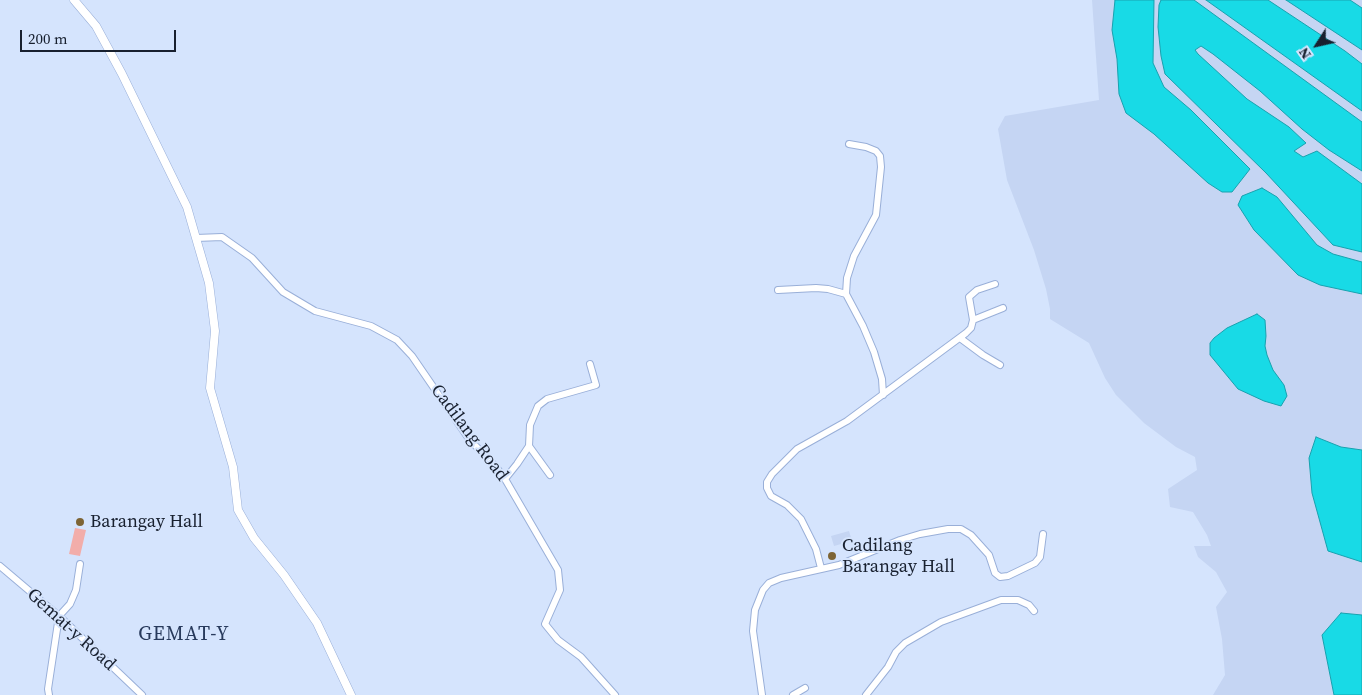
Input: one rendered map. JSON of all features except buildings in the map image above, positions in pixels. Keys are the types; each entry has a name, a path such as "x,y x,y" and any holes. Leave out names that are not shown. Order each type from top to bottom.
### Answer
{"street":[{"path":"74,0 96,26 122,74 187,207 209,283 215,331 210,388 233,467 238,510 254,538 284,575 318,623 351,695"},
{"path":"849,144 866,146 876,151 880,156 881,167 876,215 854,256 847,278 846,294 874,352 882,379 883,395"},
{"name":"Cadilang Road","path":"196,238 222,237 252,258 283,292 315,311 371,326 397,340 412,356 469,439 505,479 558,570 560,590 545,624 558,640 581,657 615,695"},
{"path":"820,568 816,550 801,520 787,505 771,496 767,488 767,482 772,474 797,449 847,421 960,338 971,328 973,320 969,297 977,290 996,284"},
{"path":"778,290 816,288 846,294"},
{"path":"973,320 1003,308"},
{"path":"960,338 982,355 1000,365"},
{"path":"505,479 529,446 530,425 538,406 547,398 596,385 590,364"},
{"path":"529,446 550,475"},
{"path":"762,695 753,631 755,610 763,590 769,583 820,568 839,565 900,540 948,529 961,529 971,535 989,555 995,573 1000,577 1008,576 1035,563 1040,556 1043,534"},
{"path":"49,695 48,689 59,616 70,604 76,590 80,564"},
{"name":"Gemat-y Road","path":"0,566 59,616 142,695"},
{"path":"866,695 888,667 896,652 905,643 941,622 1001,600 1018,600 1029,605 1034,611"},
{"path":"793,695 805,688"}],"shaded area":[{"path":"1092,0 1362,0 1362,695 1213,695 1225,675 1222,639 1216,607 1227,592 1216,572 1198,557 1194,546 1211,546 1207,535 1193,512 1170,507 1168,489 1197,470 1195,457 1176,447 1144,423 1116,395 1105,378 1089,343 1050,319 1046,289 1034,250 1007,180 998,129 1005,116 1099,100"},
{"path":"75,528 86,530 80,556 69,554"},
{"path":"849,531 852,541 834,546 831,536"}],"water":[{"path":"1115,0 1154,0 1153,63 1164,87 1191,110 1250,169 1232,192 1222,192 1208,183 1154,134 1126,113 1119,94 1117,59 1112,30"},
{"path":"1161,0 1194,0 1362,122 1362,171 1329,150 1302,129 1260,91 1213,54 1201,46 1195,50 1247,99 1289,127 1306,143 1294,151 1303,157 1317,151 1362,184 1362,252 1333,245 1266,173 1165,74 1158,27"},
{"path":"1206,0 1268,0 1345,51 1362,64 1362,111"},
{"path":"1286,0 1350,0 1362,8 1362,50"},
{"path":"1262,188 1277,197 1317,245 1333,254 1362,262 1362,294 1320,285 1298,275 1254,230 1238,205 1242,196"},
{"path":"1257,314 1265,320 1267,355 1273,370 1284,385 1287,396 1281,406 1264,401 1238,389 1210,355 1210,343 1214,338 1227,328"},
{"path":"1316,437 1341,447 1362,450 1362,562 1328,551 1312,493 1309,458"},
{"path":"1341,613 1362,615 1362,695 1334,695 1322,635"}],"place":[{"name":"Barangay Hall","path":"80,522"},
{"name":"Cadilang Barangay Hall","path":"832,556"}],"district":[{"name":"GEMAT-Y","path":"184,635"}]}
